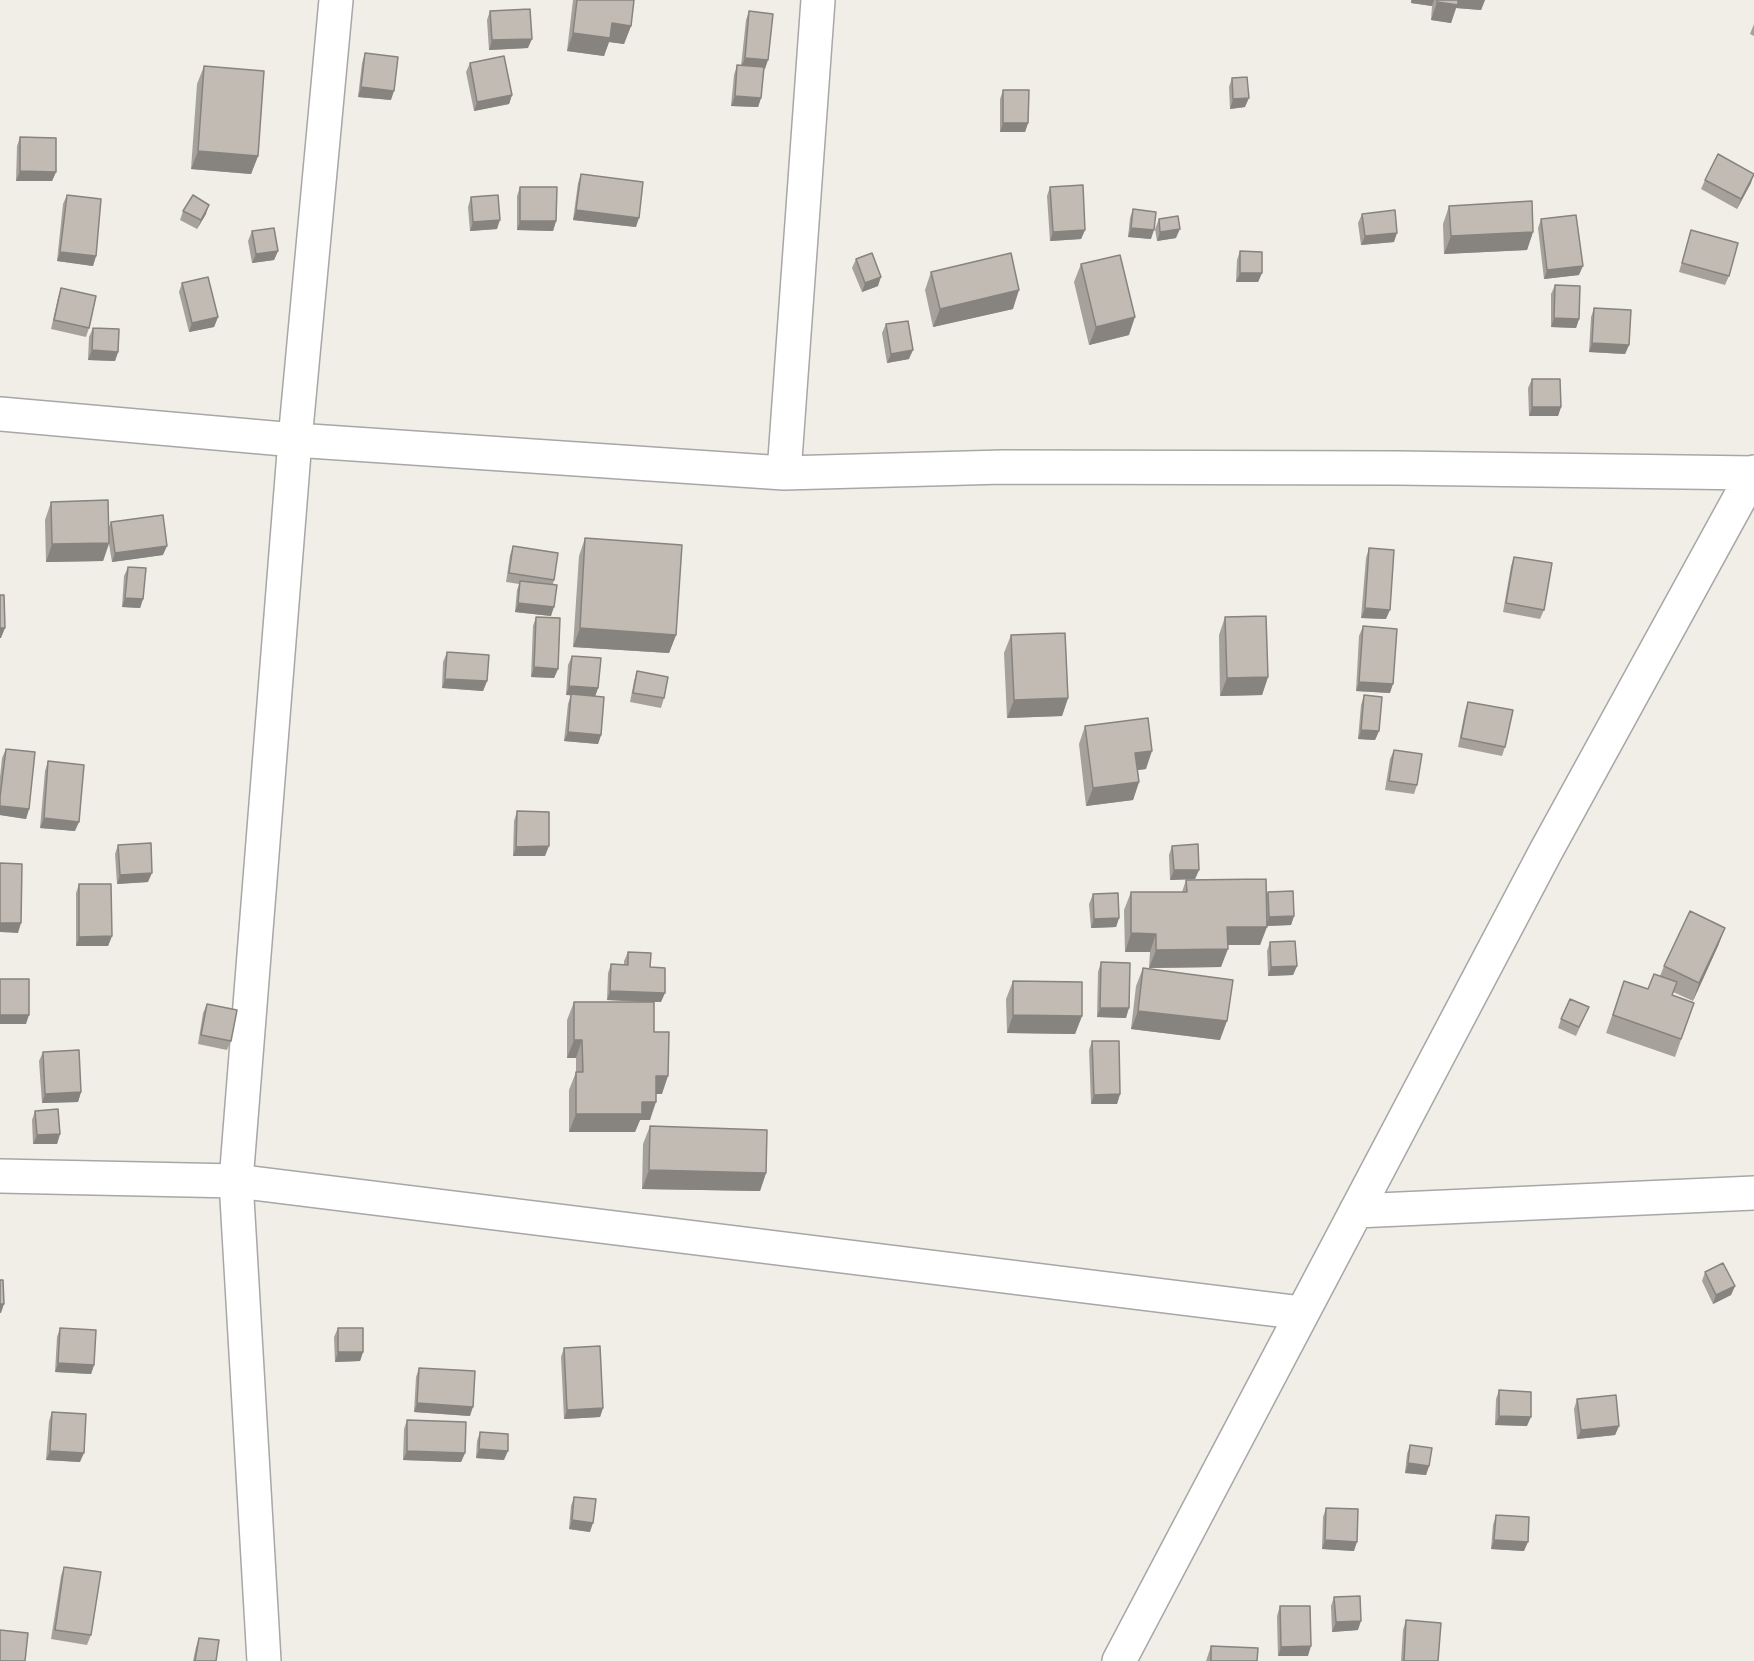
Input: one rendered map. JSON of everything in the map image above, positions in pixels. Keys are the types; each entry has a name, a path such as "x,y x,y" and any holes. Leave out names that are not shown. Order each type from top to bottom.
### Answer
{"street":[{"path":"264,1661 236,1181 295,441 336,0"},
{"path":"784,473 818,0"},
{"path":"0,414 295,441 784,473 1003,467 1397,468 1754,473 1546,850 1119,1661"},
{"path":"0,1176 236,1181 1302,1313"},
{"path":"1356,1211 1754,1194"}],"building":[{"path":"577,0 634,0 631,26 612,23 610,38 573,33"},
{"path":"1437,0 1458,0 1458,5 1437,2"},
{"path":"530,9 532,39 492,40 490,11"},
{"path":"749,11 773,14 768,60 745,58"},
{"path":"365,53 398,57 394,91 361,87"},
{"path":"504,56 512,95 477,102 470,63"},
{"path":"737,65 764,67 761,98 735,96"},
{"path":"204,66 264,71 258,156 198,151"},
{"path":"1247,77 1249,98 1233,99 1232,78"},
{"path":"1003,90 1029,90 1028,123 1003,123"},
{"path":"20,137 56,138 56,172 20,171"},
{"path":"1718,154 1754,174 1741,199 1705,180"},
{"path":"581,174 643,182 639,218 576,210"},
{"path":"1083,185 1085,230 1053,232 1050,187"},
{"path":"520,187 557,187 556,221 520,221"},
{"path":"67,195 101,199 96,256 60,252"},
{"path":"193,195 209,205 201,220 183,211"},
{"path":"498,195 500,220 473,222 471,197"},
{"path":"1532,201 1533,232 1451,236 1449,206"},
{"path":"1133,209 1156,212 1154,230 1131,228"},
{"path":"1395,210 1397,233 1365,236 1362,214"},
{"path":"1576,215 1583,266 1547,270 1541,219"},
{"path":"1178,216 1180,229 1160,232 1159,219"},
{"path":"274,228 278,251 256,254 252,231"},
{"path":"1691,230 1738,243 1729,276 1682,263"},
{"path":"1240,251 1262,252 1262,273 1240,273"},
{"path":"872,253 881,277 865,283 856,259"},
{"path":"1011,253 1019,290 940,309 931,272"},
{"path":"1120,255 1135,317 1096,327 1081,264"},
{"path":"208,277 218,317 192,323 182,283"},
{"path":"1555,285 1580,286 1579,319 1554,318"},
{"path":"61,288 96,296 89,328 54,320"},
{"path":"1594,308 1631,310 1629,345 1592,343"},
{"path":"908,321 913,350 891,354 886,324"},
{"path":"93,328 119,329 118,352 92,350"},
{"path":"1532,379 1560,379 1561,407 1532,407"},
{"path":"108,500 109,543 52,544 51,502"},
{"path":"163,515 167,546 115,553 111,522"},
{"path":"585,538 682,545 676,635 580,628"},
{"path":"513,546 558,553 554,580 509,573"},
{"path":"1369,548 1394,550 1390,610 1365,608"},
{"path":"1514,557 1552,563 1544,610 1506,603"},
{"path":"128,567 146,568 143,599 125,598"},
{"path":"520,581 557,585 554,607 518,603"},
{"path":"0,595 4,595 5,628 0,628"},
{"path":"1266,616 1268,677 1227,678 1225,617"},
{"path":"536,617 560,618 558,669 534,667"},
{"path":"1363,626 1397,629 1393,684 1359,682"},
{"path":"1065,633 1068,698 1014,700 1011,635"},
{"path":"447,652 489,655 487,681 445,679"},
{"path":"572,656 601,658 598,688 569,686"},
{"path":"637,671 668,677 664,698 633,693"},
{"path":"571,694 604,697 601,735 568,732"},
{"path":"1364,695 1382,697 1379,731 1361,730"},
{"path":"1468,702 1513,710 1505,747 1461,738"},
{"path":"1148,718 1152,751 1135,753 1139,782 1093,788 1085,726"},
{"path":"6,749 35,752 29,809 0,806"},
{"path":"1394,750 1422,754 1417,785 1389,781"},
{"path":"48,761 84,765 79,822 44,818"},
{"path":"517,811 549,812 549,846 516,847"},
{"path":"151,843 152,873 120,875 118,845"},
{"path":"1198,844 1199,870 1174,870 1172,846"},
{"path":"0,863 22,864 21,923 0,923"},
{"path":"1266,879 1267,927 1227,927 1228,949 1156,950 1156,934 1131,933 1131,892 1187,892 1186,880"},
{"path":"79,884 111,884 112,936 79,937"},
{"path":"1293,891 1294,916 1269,917 1268,892"},
{"path":"1118,893 1119,918 1094,919 1093,894"},
{"path":"1690,911 1725,928 1699,983 1664,966"},
{"path":"1295,941 1297,966 1271,967 1270,942"},
{"path":"628,952 651,953 650,967 665,968 665,993 610,991 611,964 628,965"},
{"path":"1101,962 1130,963 1129,1008 1100,1008"},
{"path":"1143,968 1233,980 1227,1021 1138,1011"},
{"path":"1654,974 1677,982 1672,995 1694,1003 1681,1039 1613,1015 1624,981 1648,989"},
{"path":"0,979 29,979 29,1015 0,1015"},
{"path":"1013,981 1082,982 1082,1016 1013,1015"},
{"path":"1570,999 1589,1007 1579,1027 1561,1019"},
{"path":"574,1002 654,1002 654,1032 669,1032 668,1076 656,1076 656,1102 642,1102 642,1114 576,1114 576,1072 583,1072 582,1040 574,1040"},
{"path":"207,1004 237,1010 231,1041 201,1035"},
{"path":"1092,1041 1119,1041 1120,1094 1094,1095"},
{"path":"79,1050 81,1092 45,1094 43,1052"},
{"path":"58,1109 60,1134 37,1135 35,1111"},
{"path":"650,1126 767,1130 766,1173 649,1170"},
{"path":"1723,1263 1735,1286 1716,1295 1705,1272"},
{"path":"0,1280 3,1280 4,1304 0,1304"},
{"path":"60,1328 96,1330 94,1365 58,1363"},
{"path":"338,1328 363,1328 363,1352 338,1352"},
{"path":"600,1346 603,1408 567,1410 564,1348"},
{"path":"419,1368 475,1371 473,1407 417,1403"},
{"path":"1499,1390 1531,1392 1531,1417 1499,1416"},
{"path":"1616,1395 1619,1426 1581,1430 1577,1399"},
{"path":"52,1412 86,1414 84,1453 50,1451"},
{"path":"407,1420 466,1422 465,1453 407,1451"},
{"path":"480,1432 508,1434 508,1451 479,1449"},
{"path":"1410,1445 1432,1448 1429,1466 1408,1463"},
{"path":"574,1497 596,1499 593,1523 572,1520"},
{"path":"1326,1508 1358,1509 1357,1542 1325,1540"},
{"path":"1496,1515 1529,1517 1528,1542 1494,1540"},
{"path":"64,1567 101,1572 91,1635 55,1630"},
{"path":"1360,1596 1361,1621 1336,1622 1334,1597"},
{"path":"1280,1606 1310,1606 1311,1646 1281,1647"},
{"path":"1406,1620 1441,1623 1438,1661 1404,1661"},
{"path":"0,1630 28,1633 25,1661 0,1661"},
{"path":"199,1638 219,1640 216,1661 195,1661"},
{"path":"1211,1646 1258,1648 1257,1661 1211,1661"}]}
